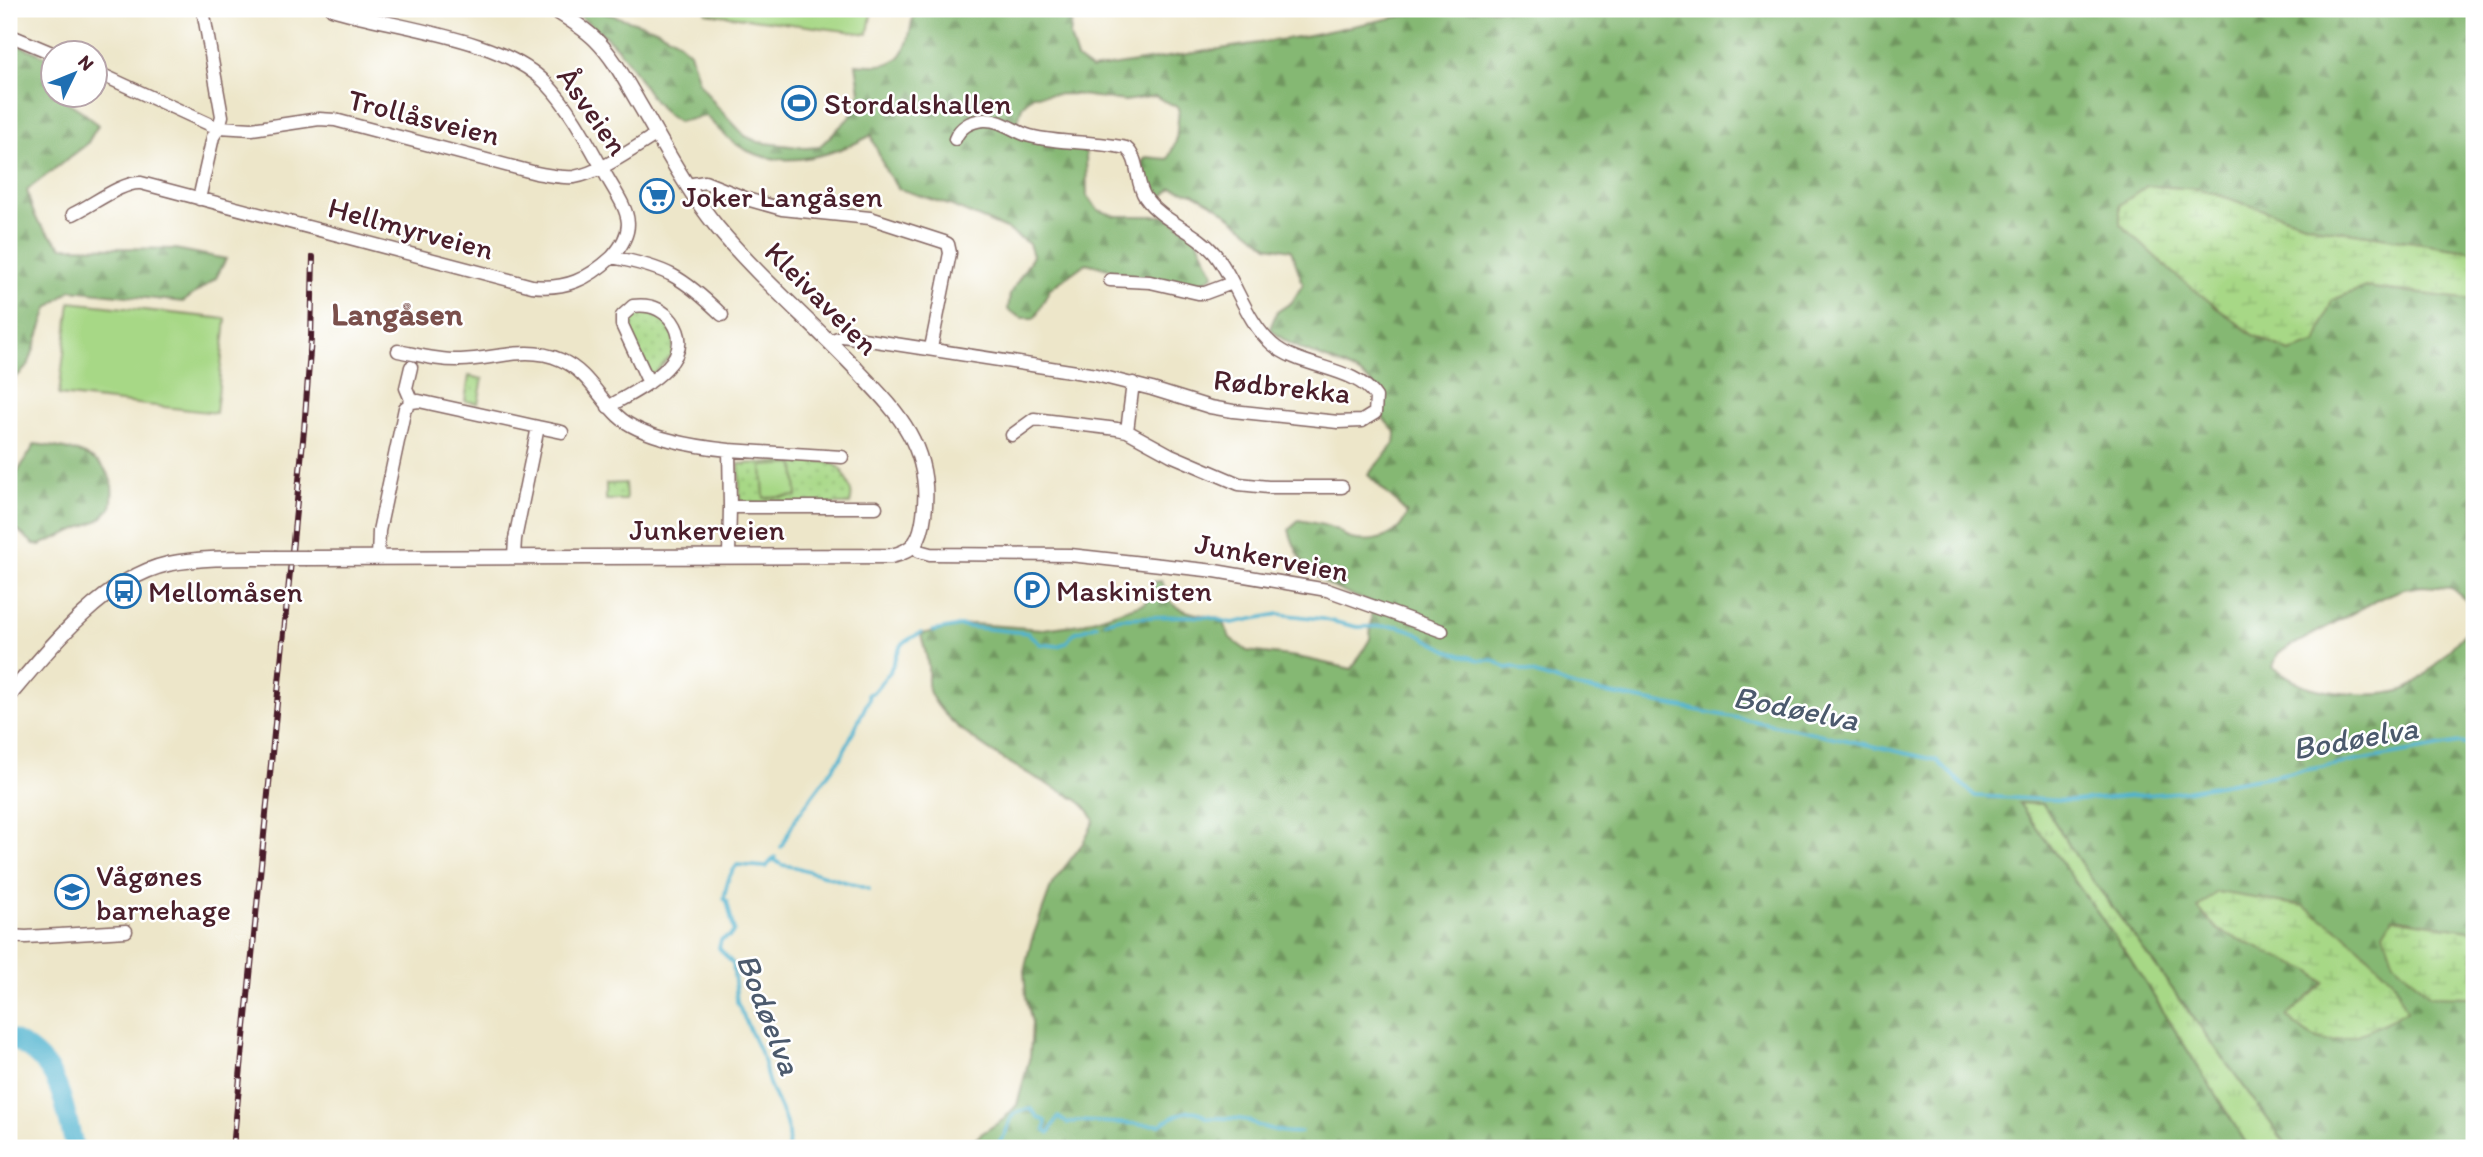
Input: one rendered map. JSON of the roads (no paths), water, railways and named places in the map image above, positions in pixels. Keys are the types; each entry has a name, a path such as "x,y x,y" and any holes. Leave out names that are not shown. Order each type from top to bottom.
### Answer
{"street":[{"name":"Åsveien","path":"332,9 475,45 514,59 531,69 560,99 619,199 629,224 623,243 612,257"},
{"name":"Kleivaveien","path":"553,9 581,27 606,51 687,185 732,244 830,341 894,410 915,446 924,471 924,521 915,546"},
{"path":"199,200 213,136 222,116 203,10"},
{"path":"9,34 38,47"},
{"name":"Trollåsveien","path":"108,77 219,127 252,128 319,119 335,120 536,173 574,177 601,166 657,135"},
{"name":"Rødbrekka","path":"830,341 843,336 1096,374 1233,411 1338,422 1362,421 1375,413 1376,397 1366,385 1286,354 1272,344 1261,332 1214,254 1204,243 1152,206 1139,188 1134,158 1126,148 1030,136 1003,123 986,120 968,124 958,132 955,139"},
{"name":"Hellmyrveien","path":"73,215 133,182 532,286 547,288 574,283 597,270 612,257"},
{"path":"687,185 705,182 750,201 782,209 870,218 948,244 950,253 931,348"},
{"path":"612,257 640,262 673,274 685,281 722,315"},
{"path":"1110,280 1150,282 1205,293 1232,283"},
{"path":"608,407 649,383 668,369 676,354 676,327 669,317 657,308 633,306 622,316 622,325 649,383"},
{"path":"398,351 433,359 459,360 522,352 541,354 562,360 577,370 621,419 665,439 729,450 842,457"},
{"path":"411,367 406,388 412,402"},
{"path":"1128,431 1133,383"},
{"path":"378,558 379,531 405,408 412,402 419,401 562,432"},
{"path":"1012,435 1029,421 1040,419 1128,431 1171,455 1239,484 1342,487"},
{"path":"514,556 538,427"},
{"path":"729,450 729,555"},
{"path":"730,508 876,507"},
{"name":"Junkerveien","path":"9,696 85,612 146,572 168,564 205,559 891,555 905,553 915,546 919,551 930,554 1070,555 1148,562 1326,590 1442,631"},
{"path":"9,936 126,931"}],"waterway":[{"name":"Bodøelva","path":"1105,622 1120,618 1184,616 1208,617 1232,623 1279,614 1322,619 1357,627 1397,626 1451,652 1480,660 1493,660 1507,668 1513,667 1580,688 1801,730 1936,760 1975,796 2071,801 2179,792 2459,743 2474,746"},
{"name":"Bodøelva","path":"933,631 960,626 1028,633 1040,644 1057,646 1066,643 1074,633 1097,625"},
{"name":"Bodøelva","path":"781,847 796,818 841,757 869,699 868,694 872,693 889,672 903,644 921,633"},
{"name":"Bodøelva","path":"775,857 766,867 737,865 731,873 724,899 727,901 734,931 721,940 719,948 733,964 737,1002 765,1063 769,1084 787,1125 788,1148"},
{"path":"774,860 782,865 869,889"},
{"path":"9,1038 26,1047 49,1070 62,1098 75,1148"},
{"path":"994,1148 1004,1136 1012,1116 1031,1109 1046,1121 1045,1130 1049,1133 1058,1117 1067,1123 1078,1121 1160,1125 1177,1115 1189,1112 1201,1114 1206,1118 1241,1119 1276,1130 1301,1132"}],"railway":[{"path":"233,1148 304,430 311,338 313,257"}],"place":[{"name":"Stordalshallen","path":"799,103"},
{"name":"Joker Langåsen","path":"657,196"},
{"name":"Maskinisten","path":"1032,590"},
{"name":"Mellomåsen","path":"124,591"},
{"name":"Vågønes barnehage","path":"72,892"}],"district":[{"name":"Langåsen","path":"397,314"}]}
